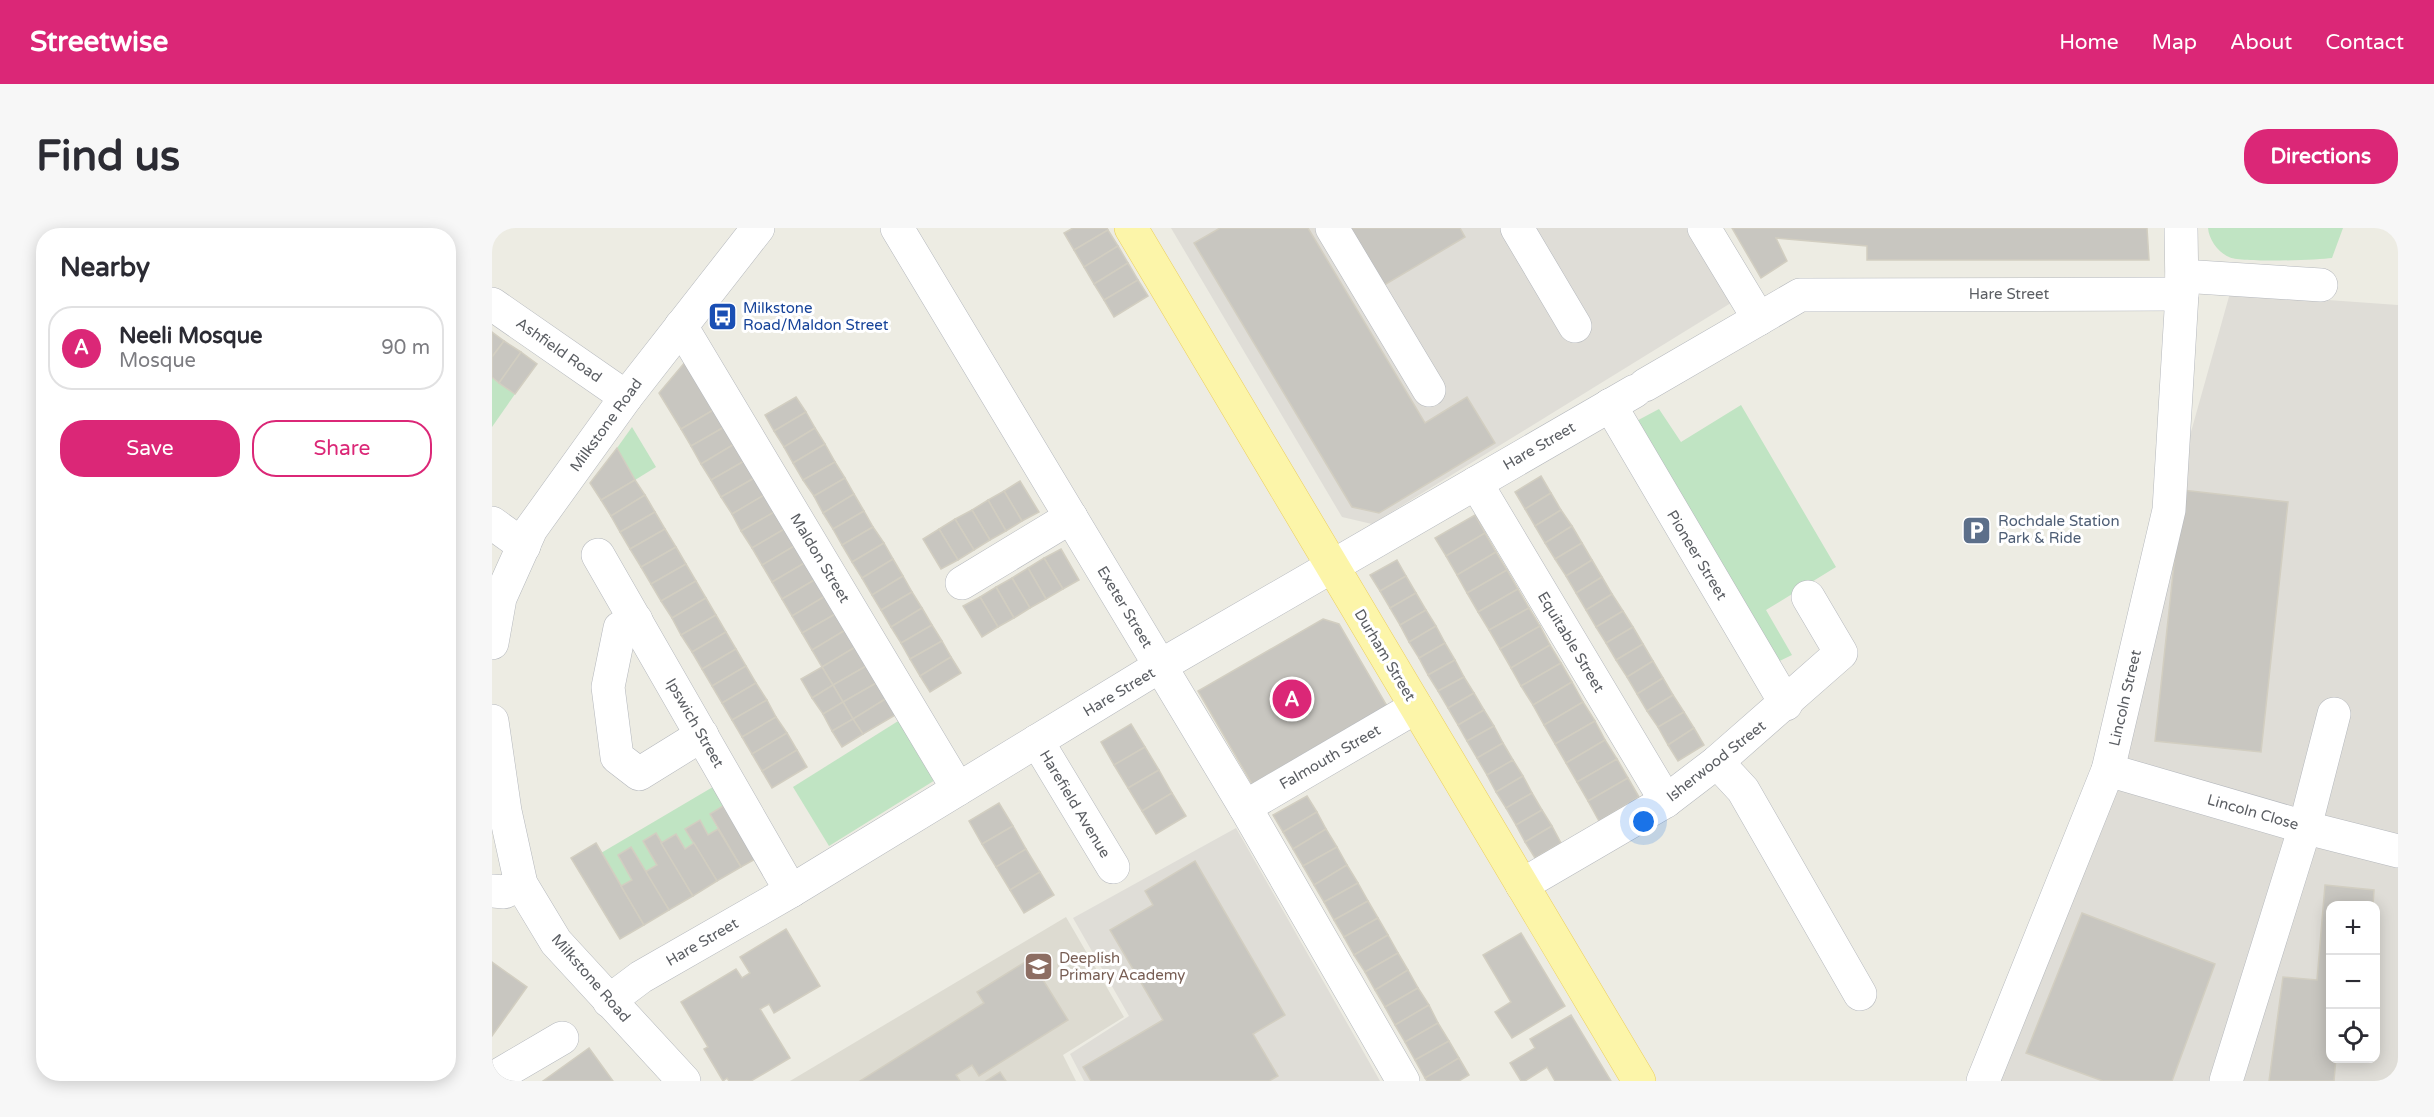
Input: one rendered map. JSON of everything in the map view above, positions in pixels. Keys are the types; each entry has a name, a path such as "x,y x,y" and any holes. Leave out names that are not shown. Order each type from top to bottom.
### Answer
{"main road":[{"name":"Durham Street","path":"1131,228 1639,1081"}],"street":[{"name":"Milkstone Road","path":"492,643 496,598 531,529 626,397 758,228"},
{"name":"Exeter Street","path":"897,228 1245,807 1403,1081"},
{"path":"1332,228 1429,390"},
{"path":"1517,228 1575,327"},
{"path":"1704,228 1759,319"},
{"name":"Lincoln Street","path":"1983,1081 2108,770 2169,510 2182,285 2181,228"},
{"name":"Hare Street","path":"609,1001 641,977 791,891 1160,666 1800,295 2182,285 2321,285"},
{"name":"Ashfield Road","path":"492,304 626,397"},
{"name":"Maldon Street","path":"681,326 958,789"},
{"name":"Pioneer Street","path":"1630,394 1786,704"},
{"name":"Equitable Street","path":"1476,483 1666,801"},
{"path":"962,583 1071,517"},
{"path":"492,523 524,546"},
{"name":"Ipswich Street","path":"598,555 791,891"},
{"name":"Isherwood Street","path":"1522,885 1666,801 1718,762 1841,653 1808,597"},
{"path":"636,620 620,628 608,687 617,757 639,774 702,735"},
{"name":"Falmouth Street","path":"1245,807 1416,707"},
{"path":"2226,1081 2305,827 2334,714"},
{"name":"Milkstone Road","path":"492,721 505,811 507,888 684,1081"},
{"name":"Harefield Avenue","path":"1037,741 1113,867"},
{"path":"1718,762 1743,790 1860,994"},
{"name":"Lincoln Close","path":"2108,770 2305,827 2398,851"},
{"path":"492,1079 562,1038"}],"shaded area":[{"path":"1171,228 1690,228 1739,298 1372,524 1342,517"},
{"path":"2230,293 2398,305 2398,1081 1985,1081 2093,781"},
{"path":"1236,828 1380,1081 1084,1081 1070,1054 1129,1016 1073,918"},
{"name":"Deeplish Primary Academy","path":"1066,917 1124,1017 1063,1055 1076,1081 790,1081"}],"green space":[{"path":"2208,228 2343,228 2332,258 2248,260 2229,257 2221,252 2210,237"},
{"path":"492,377 515,394 492,427"},
{"path":"1741,405 1836,567 1766,610 1792,655 1769,666 1629,425 1659,409 1681,442"},
{"path":"632,427 656,467 635,480 617,448"},
{"path":"903,718 940,777 829,846 793,787"},
{"path":"723,781 732,821 723,806 710,814 718,829 708,835 700,820 686,829 694,843 685,849 676,834 661,843 657,865 645,872 631,848 618,855 632,880 621,886 601,853"}],"building":[{"path":"1073,228 1107,228 1108,230 1074,250 1064,233"},
{"path":"1220,228 1308,228 1425,423 1467,397 1495,443 1379,513 1352,507 1194,243"},
{"path":"1349,228 1460,228 1465,237 1381,287"},
{"path":"1732,228 2147,228 2149,260 1867,260 1867,246 1776,238 1787,261 1761,278"},
{"path":"1108,230 1118,246 1084,267 1074,250"},
{"path":"1118,246 1128,263 1094,284 1084,267"},
{"path":"1128,263 1138,280 1104,300 1094,284"},
{"path":"1138,280 1148,296 1114,317 1104,300"},
{"path":"492,332 504,341 492,357"},
{"path":"504,341 521,352 499,383 492,377 492,357"},
{"path":"521,352 537,364 515,394 499,383"},
{"path":"686,361 715,409 681,429 659,393"},
{"path":"796,397 806,412 774,431 765,415"},
{"path":"715,409 726,426 691,446 681,429"},
{"path":"806,412 815,428 784,447 774,431"},
{"path":"726,426 736,443 701,464 691,446"},
{"path":"815,428 825,444 793,463 784,447"},
{"path":"736,443 746,460 711,480 701,464"},
{"path":"825,444 835,462 803,480 793,463"},
{"path":"617,448 635,480 601,500 590,483"},
{"path":"746,460 756,477 721,497 711,480"},
{"path":"835,462 845,478 814,496 803,480"},
{"path":"1541,476 1551,493 1525,509 1515,492"},
{"path":"756,477 766,494 732,514 721,497"},
{"path":"845,478 854,494 823,513 814,496"},
{"path":"635,480 645,495 611,516 601,500"},
{"path":"1020,481 1039,512 1022,521 1004,491"},
{"path":"2182,490 2288,502 2261,752 2155,741"},
{"path":"1004,491 1022,521 1006,531 988,500"},
{"path":"1551,493 1561,510 1535,526 1525,509"},
{"path":"766,494 776,511 741,531 732,514"},
{"path":"854,494 864,511 833,529 823,513"},
{"path":"645,495 655,512 620,532 611,516"},
{"path":"988,500 1006,531 990,540 972,510"},
{"path":"972,510 990,540 974,550 955,519"},
{"path":"1561,510 1572,526 1545,543 1535,526"},
{"path":"776,511 786,528 752,548 741,531"},
{"path":"864,511 873,527 842,545 833,529"},
{"path":"655,512 665,529 630,549 620,532"},
{"path":"1475,515 1485,533 1446,556 1435,538"},
{"path":"955,519 974,550 958,560 939,529"},
{"path":"1572,526 1582,543 1555,559 1545,543"},
{"path":"873,527 884,543 852,562 842,545"},
{"path":"786,528 796,545 762,565 752,548"},
{"path":"665,529 676,547 641,567 630,549"},
{"path":"939,529 958,560 941,569 923,539"},
{"path":"1485,533 1496,552 1457,575 1446,556"},
{"path":"884,543 893,559 862,578 852,562"},
{"path":"1582,543 1592,560 1566,576 1555,559"},
{"path":"796,545 806,562 772,582 762,565"},
{"path":"676,547 686,564 651,584 641,567"},
{"path":"1061,549 1079,580 1063,589 1044,558"},
{"path":"1496,552 1507,570 1467,593 1457,575"},
{"path":"1044,558 1063,589 1046,599 1028,568"},
{"path":"893,559 903,576 872,595 862,578"},
{"path":"1397,560 1406,576 1380,591 1370,575"},
{"path":"1592,560 1602,577 1576,593 1566,576"},
{"path":"806,562 816,579 782,599 772,582"},
{"path":"686,564 696,581 661,601 651,584"},
{"path":"1028,568 1046,599 1030,608 1012,578"},
{"path":"1507,570 1518,589 1478,612 1467,593"},
{"path":"903,576 912,592 881,610 872,595"},
{"path":"1406,576 1416,593 1390,608 1380,591"},
{"path":"1602,577 1612,594 1586,610 1576,593"},
{"path":"1012,578 1030,608 1014,618 996,587"},
{"path":"816,579 827,595 792,616 782,599"},
{"path":"696,581 706,598 672,618 661,601"},
{"path":"996,587 1014,618 998,627 980,597"},
{"path":"1518,589 1529,608 1489,630 1478,612"},
{"path":"912,592 922,608 891,627 881,610"},
{"path":"1416,593 1426,610 1400,625 1390,608"},
{"path":"1612,594 1623,611 1596,627 1586,610"},
{"path":"827,595 837,613 802,633 792,616"},
{"path":"980,597 998,627 982,637 963,606"},
{"path":"706,598 716,615 681,635 672,618"},
{"path":"922,608 932,625 901,643 891,627"},
{"path":"1529,608 1540,626 1500,649 1489,630"},
{"path":"1426,610 1436,626 1409,642 1400,625"},
{"path":"1623,611 1633,627 1606,643 1596,627"},
{"path":"837,613 847,629 812,650 802,633"},
{"path":"716,615 726,632 692,652 681,635"},
{"path":"1323,619 1339,624 1387,706 1252,784 1198,691"},
{"path":"932,625 942,641 910,659 901,643"},
{"path":"1436,626 1445,643 1419,658 1409,642"},
{"path":"1540,626 1550,645 1511,668 1500,649"},
{"path":"1633,627 1643,644 1616,660 1606,643"},
{"path":"847,629 857,646 822,667 812,650"},
{"path":"726,632 736,649 702,669 692,652"},
{"path":"942,641 951,657 920,676 910,659"},
{"path":"1445,643 1455,660 1428,675 1419,658"},
{"path":"1643,644 1653,661 1627,677 1616,660"},
{"path":"1550,645 1561,663 1521,686 1511,668"},
{"path":"857,646 868,665 833,685 822,667"},
{"path":"736,649 746,666 712,686 702,669"},
{"path":"951,657 961,673 930,692 920,676"},
{"path":"1455,660 1464,677 1438,691 1428,675"},
{"path":"1653,661 1663,678 1637,694 1627,677"},
{"path":"1561,663 1572,682 1533,705 1521,686"},
{"path":"868,665 878,682 843,702 833,685"},
{"path":"746,666 756,683 722,703 712,686"},
{"path":"822,667 833,685 812,698 801,679"},
{"path":"1464,677 1474,693 1448,708 1438,691"},
{"path":"1663,678 1673,695 1647,711 1637,694"},
{"path":"878,682 887,698 853,719 843,702"},
{"path":"1572,682 1583,702 1544,725 1533,705"},
{"path":"756,683 767,700 732,720 722,703"},
{"path":"833,685 843,702 823,714 812,698"},
{"path":"1474,693 1484,710 1458,725 1448,708"},
{"path":"1673,695 1684,712 1658,727 1647,711"},
{"path":"887,698 897,714 863,734 853,719"},
{"path":"767,700 776,717 742,737 732,720"},
{"path":"843,702 853,719 832,731 823,714"},
{"path":"1583,702 1595,721 1555,744 1544,725"},
{"path":"1484,710 1494,726 1467,741 1458,725"},
{"path":"1684,712 1694,728 1668,745 1658,727"},
{"path":"776,717 787,733 752,754 742,737"},
{"path":"853,719 863,734 842,747 832,731"},
{"path":"1595,721 1605,740 1566,763 1555,744"},
{"path":"1131,724 1145,747 1114,765 1101,742"},
{"path":"1494,726 1503,743 1477,758 1467,741"},
{"path":"1694,728 1704,745 1678,761 1668,745"},
{"path":"787,733 797,750 762,771 752,754"},
{"path":"1605,740 1617,759 1577,782 1566,763"},
{"path":"1503,743 1513,760 1487,775 1477,758"},
{"path":"1145,747 1159,770 1128,788 1114,765"},
{"path":"797,750 807,767 772,788 762,771"},
{"path":"1617,759 1628,778 1588,801 1577,782"},
{"path":"1513,760 1523,776 1496,792 1487,775"},
{"path":"1159,770 1172,793 1142,811 1128,788"},
{"path":"1523,776 1532,793 1506,808 1496,792"},
{"path":"1628,778 1639,797 1599,821 1588,801"},
{"path":"1172,793 1186,816 1156,834 1142,811"},
{"path":"1532,793 1542,810 1516,825 1506,808"},
{"path":"1307,796 1317,812 1283,832 1273,815"},
{"path":"999,803 1013,826 982,844 969,821"},
{"path":"723,806 732,821 742,814 766,853 741,867 710,814"},
{"path":"1542,810 1552,826 1525,842 1516,825"},
{"path":"1317,812 1326,829 1293,849 1283,832"},
{"path":"700,820 708,835 718,829 741,867 717,881 685,829"},
{"path":"1013,826 1026,849 996,867 982,844"},
{"path":"1552,826 1561,843 1535,858 1525,842"},
{"path":"1326,829 1337,847 1303,866 1293,849"},
{"path":"656,833 693,896 669,910 645,872 657,865 643,841"},
{"path":"676,834 685,849 694,843 717,881 693,896 661,843"},
{"path":"596,843 644,925 620,939 571,858"},
{"path":"631,847 669,910 644,925 621,886 632,880 618,855"},
{"path":"1337,847 1347,865 1314,885 1303,866"},
{"path":"1026,849 1040,872 1010,890 996,867"},
{"path":"1195,861 1285,1015 1253,1034 1278,1076 1269,1081 1091,1081 1083,1067 1163,1020 1110,930 1153,905 1145,891"},
{"path":"1347,865 1358,883 1324,902 1314,885"},
{"path":"1040,872 1054,895 1024,913 1010,890"},
{"path":"1358,883 1368,901 1334,920 1324,902"},
{"path":"2325,885 2374,890 2373,901 2326,901 2326,1063 2336,1063 2334,1081 2269,1081 2283,977 2317,980"},
{"path":"1368,901 1378,918 1344,937 1334,920"},
{"path":"2082,913 2215,964 2172,1081 2103,1081 2026,1053"},
{"path":"1378,918 1388,935 1354,955 1344,937"},
{"path":"786,929 820,986 774,1013 769,1004 760,1009 790,1058 751,1081 729,1081 727,1078 723,1081 704,1049 708,1047 681,1002 736,969 742,978 750,973 740,957"},
{"path":"1521,933 1565,1006 1512,1038 1495,1012 1511,1002 1483,955"},
{"path":"1388,935 1398,953 1365,972 1354,955"},
{"path":"1398,953 1408,970 1375,990 1365,972"},
{"path":"1030,959 1068,1020 979,1076 972,1065 956,1075 960,1081 860,1081 984,1003 977,992"},
{"path":"492,962 527,987 492,1036"},
{"path":"1408,970 1418,988 1385,1007 1375,990"},
{"path":"1418,988 1429,1005 1395,1025 1385,1007"},
{"path":"1429,1005 1438,1023 1405,1042 1395,1025"},
{"path":"1571,1015 1611,1081 1555,1081 1547,1067 1525,1081 1521,1081 1510,1063 1535,1048 1530,1039"},
{"path":"1438,1023 1449,1041 1415,1060 1405,1042"},
{"path":"1449,1041 1459,1058 1425,1078 1415,1060"},
{"path":"589,1048 613,1081 543,1081"},
{"path":"1459,1058 1469,1075 1459,1081 1427,1081 1425,1078"},
{"path":"1000,1072 1006,1081 986,1081"}],"place":[{"name":"Milkstone Road/Maldon Street","path":"722,317"},
{"name":"Rochdale Station Park & Ride","path":"1977,530"},
{"name":"Neeli Mosque","path":"1292,699"},
{"name":"Deeplish Primary Academy","path":"1038,967"}]}
